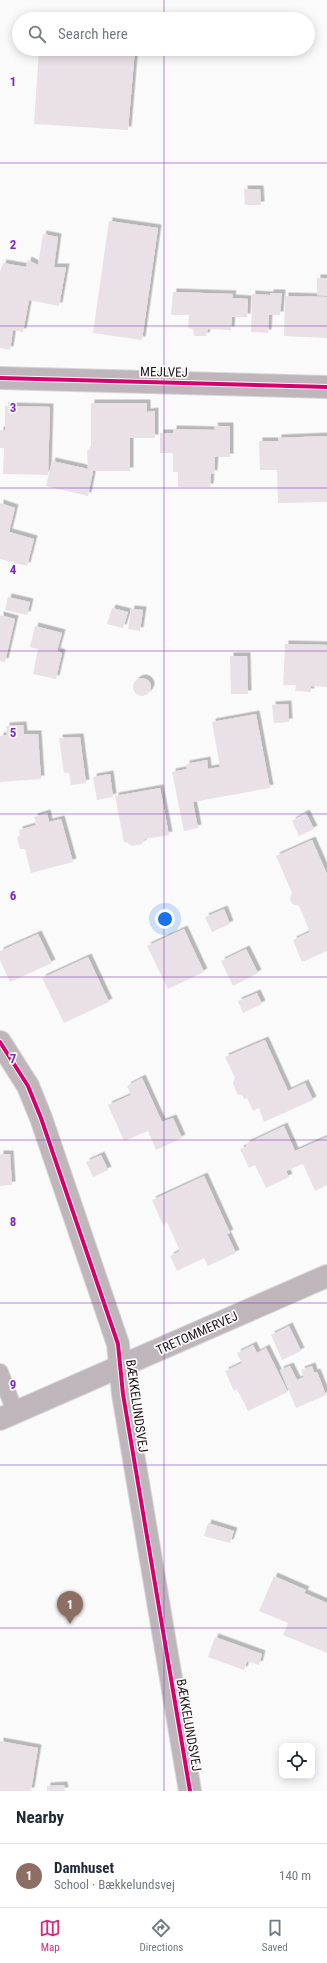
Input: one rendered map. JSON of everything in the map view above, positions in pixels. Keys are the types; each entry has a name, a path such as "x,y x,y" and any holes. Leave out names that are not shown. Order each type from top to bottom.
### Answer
{"street":[{"name":"MEJLVEJ","path":"0,378 327,387"},
{"name":"BÆKKELUNDSVEJ","path":"0,1042 28,1086 41,1118 118,1344 123,1394 190,1791"},
{"name":"TRETOMMERVEJ","path":"8,1416 327,1276"}],"lane":[{"path":"0,1372 8,1416"}],"building":[{"path":"39,56 134,56 128,130 34,124"},
{"path":"244,189 260,189 261,205 245,205"},
{"path":"109,221 158,228 142,340 93,333"},
{"path":"43,234 58,237 54,267 66,267 59,306 29,300 23,332 13,330 10,350 0,348 0,272 3,263 26,267 28,260 38,265"},
{"path":"317,278 327,278 327,296 317,295"},
{"path":"173,292 233,294 232,298 248,299 247,317 232,317 231,330 208,329 206,336 194,336 193,329 188,328 189,315 171,315"},
{"path":"270,293 282,293 280,315 269,315 268,333 251,332 252,294 270,295"},
{"path":"285,296 327,297 327,338 284,336"},
{"path":"91,403 147,403 147,412 155,411 155,438 130,438 130,471 93,471 88,496 46,486 52,461 88,469 87,451 91,448"},
{"path":"5,406 50,407 48,475 3,474 4,448 0,448 0,430 5,430"},
{"path":"214,426 230,426 230,457 215,457 214,474 211,473 210,487 178,487 178,472 173,472 173,453 160,453 160,433 173,433 173,429 215,430"},
{"path":"327,436 327,502 278,503 277,470 260,470 259,441 278,441 278,438"},
{"path":"0,503 15,508 9,532 34,539 27,566 0,559"},
{"path":"8,597 30,602 27,615 5,610"},
{"path":"112,608 128,612 123,628 107,624"},
{"path":"131,609 143,610 140,631 128,629"},
{"path":"0,615 15,619 5,662 0,661"},
{"path":"35,626 62,633 57,651 62,653 56,679 33,674 38,649 30,647"},
{"path":"285,644 327,645 327,687 311,686 311,692 295,691 296,685 283,685"},
{"path":"230,656 247,656 248,694 231,694"},
{"path":"138,678 146,678 151,683 149,694 146,696 138,696 133,691 133,683"},
{"path":"288,704 289,722 274,723 272,705"},
{"path":"256,714 270,788 193,802 198,828 184,831 172,772 187,769 186,764 207,760 208,769 220,767 212,722"},
{"path":"23,725 24,734 38,734 41,779 0,782 0,736 7,735 6,726"},
{"path":"80,737 86,783 71,785 69,773 64,773 59,738"},
{"path":"110,774 113,797 97,800 93,777"},
{"path":"160,788 169,835 145,839 142,844 132,846 124,842 115,796"},
{"path":"47,813 49,822 61,819 73,862 31,873 25,849 20,849 17,838 20,835 19,830 36,825 34,817"},
{"path":"306,813 314,829 299,836 292,821"},
{"path":"312,840 327,874 327,951 302,962 293,940 310,932 299,906 292,904 290,898 292,893 276,856"},
{"path":"224,909 230,924 212,932 205,917"},
{"path":"184,929 204,972 168,989 147,946"},
{"path":"38,934 52,963 10,982 0,960 0,951"},
{"path":"246,949 258,973 233,986 221,961"},
{"path":"88,957 109,1002 64,1023 42,978"},
{"path":"257,993 262,1004 243,1013 238,1001"},
{"path":"265,1040 288,1091 305,1083 313,1100 264,1122 259,1108 253,1111 247,1098 244,1099 243,1096 237,1094 233,1083 235,1078 225,1057"},
{"path":"142,1078 162,1122 173,1118 182,1138 156,1150 148,1131 124,1141 108,1105 131,1095 127,1086"},
{"path":"284,1126 295,1151 327,1137 327,1185 315,1191 303,1164 286,1171 289,1177 266,1188 255,1165 249,1168 240,1149 247,1146 246,1144"},
{"path":"0,1154 10,1154 12,1185 0,1186"},
{"path":"101,1155 108,1170 93,1177 86,1162"},
{"path":"204,1176 230,1233 227,1234 236,1253 208,1266 204,1258 177,1271 170,1256 180,1251 167,1222 163,1225 152,1200"},
{"path":"289,1326 301,1351 282,1360 271,1335"},
{"path":"253,1345 257,1353 266,1348 288,1392 248,1411 237,1389 234,1391 225,1371 242,1363 237,1353"},
{"path":"290,1366 297,1380 304,1377 301,1370 312,1366 314,1373 317,1372 326,1395 296,1408 280,1370"},
{"path":"208,1523 234,1531 230,1543 204,1536"},
{"path":"274,1576 306,1590 304,1593 327,1603 327,1653 283,1635 288,1623 259,1611"},
{"path":"215,1637 262,1654 259,1665 247,1661 244,1670 208,1657"},
{"path":"0,1741 38,1748 31,1791 0,1791"},
{"path":"64,1785 65,1791 47,1791 47,1786"}],"cycle path":[{"path":"0,378 327,387"},
{"path":"0,1042 28,1086 41,1118 118,1344 123,1394 190,1791"}],"place":[{"name":"Damhuset","path":"70,1624"}]}
